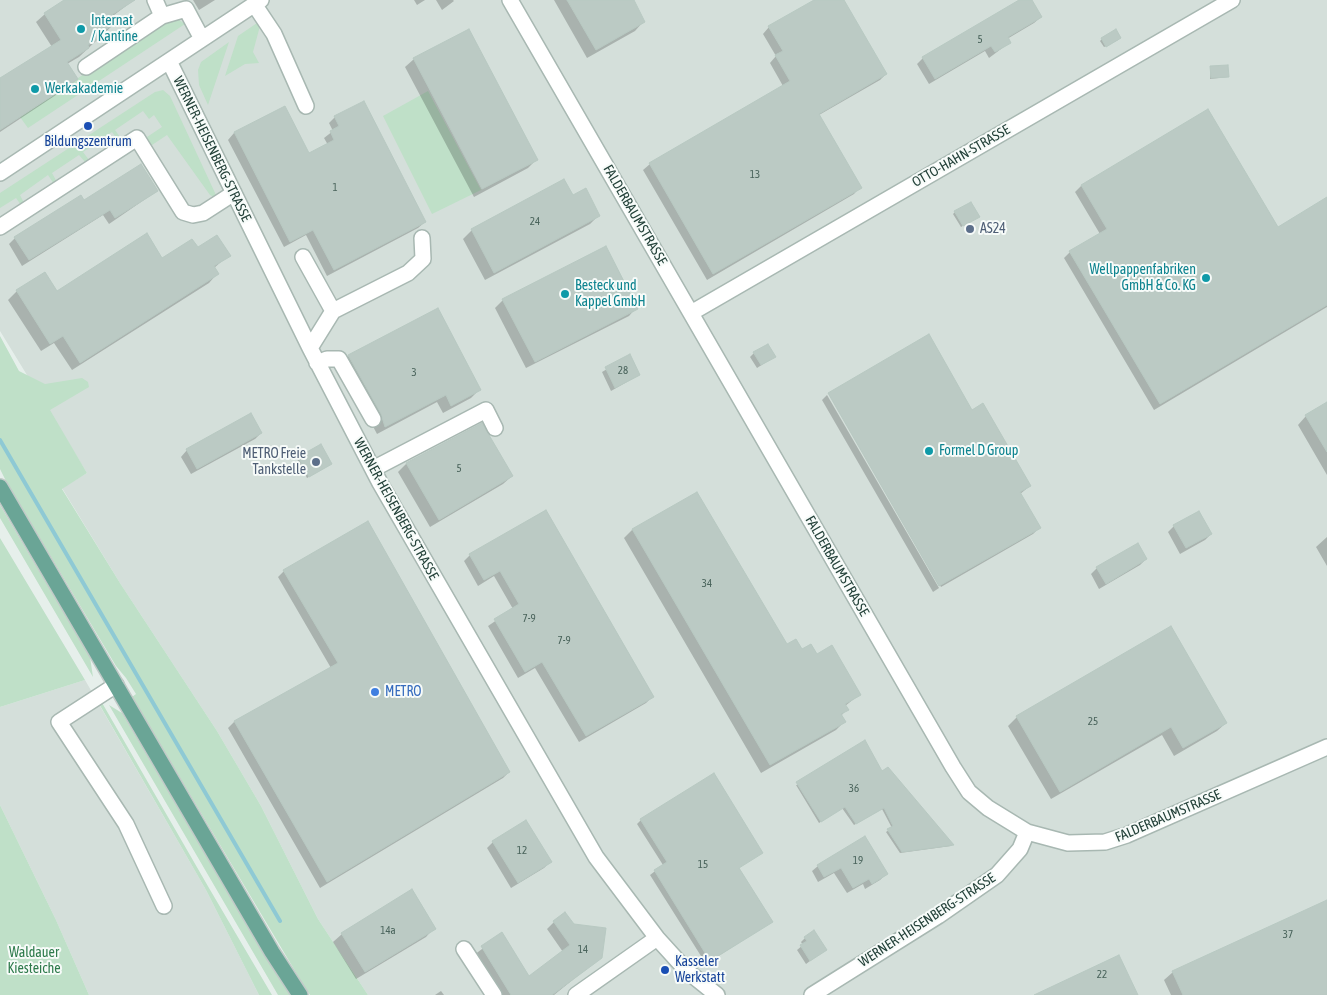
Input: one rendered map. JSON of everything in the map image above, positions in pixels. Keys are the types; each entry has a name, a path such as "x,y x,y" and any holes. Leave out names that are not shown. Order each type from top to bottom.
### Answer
{"main road":[{"path":"0,487 272,952 300,995"}],"street":[{"path":"155,0 162,16"},
{"name":"FALDERBAUMSTRASSE","path":"510,0 953,768 969,792 988,808 1027,832 1068,843 1112,840 1127,836 1327,747"},
{"name":"OTTO-HAHN-STRASSE","path":"691,313 1232,0"},
{"path":"0,173 257,2 274,34 306,106"},
{"path":"86,67 162,16 186,9 202,39"},
{"name":"WERNER-HEISENBERG-STRASSE","path":"169,61 317,363 373,470 596,857 657,938 687,971 717,995"},
{"path":"0,227 137,138 184,212 193,215 203,213 234,193"},
{"path":"310,348 333,311 408,273 423,259 422,238"},
{"path":"303,257 333,311"},
{"path":"317,363 328,359 339,359 373,419"},
{"path":"373,470 486,410 496,428"},
{"path":"116,685 59,722 126,824 164,906"},
{"name":"WERNER-HEISENBERG-STRASSE","path":"812,995 938,916 997,875 1020,849 1027,832"},
{"path":"576,995 657,938"},
{"path":"464,949 494,995"}],"shaded area":[{"path":"0,0 1327,0 1327,995 368,995 318,919 261,806 217,731 120,583 62,488 87,473 0,331"},
{"path":"85,680 206,890 259,995 89,995 56,920 0,805 0,707"}],"green space":[{"path":"178,19 185,24 28,128 20,117 163,21"},
{"path":"257,23 260,26 253,52 259,63 245,64 225,76 238,36"},
{"path":"229,42 208,105 199,85 198,70 201,62"},
{"path":"163,90 170,96 216,195 214,197 210,195 167,135 149,147 144,139 162,127 154,115 149,119 143,111 115,130 120,137 117,139 112,132 83,152 89,160 86,163 79,155 52,173 57,182 54,184 48,175 20,195 24,203 21,205 16,198 0,208 0,193 155,92"},
{"path":"428,91 481,190 432,214 383,116"},
{"path":"0,336 19,371 45,384 82,378 88,382 89,387 50,410 87,473 62,489 120,583 217,731 261,806 318,919 368,995 310,995 132,697 136,694 116,666 7,483 0,469"},
{"path":"0,505 90,657 93,677 0,518"},
{"path":"0,538 85,680 0,707"},
{"path":"101,701 272,995 259,995 206,890 98,702"},
{"path":"109,705 122,713 266,957 291,995 278,995"},
{"name":"Waldauer Kiesteiche","path":"0,805 56,920 89,995 0,995"}],"building":[{"path":"64,0 135,0 110,16 115,24 100,33 102,36 88,45 89,48 67,62 78,79 0,130 0,78 61,40 44,13"},
{"path":"567,0 634,0 645,22 596,50"},
{"path":"814,0 844,0 887,74 819,114 862,188 713,274 649,163 790,81 775,55 783,51 768,26"},
{"path":"1019,0 1032,0 1042,17 1008,37 1011,43 995,52 991,46 935,79 922,57"},
{"path":"469,29 538,160 482,189 413,58"},
{"path":"1116,29 1121,38 1106,47 1101,38"},
{"path":"1228,65 1229,77 1211,78 1210,66"},
{"path":"364,101 426,222 334,270 313,230 290,242 234,132 285,106 309,153 334,140 330,131 339,126 334,116"},
{"name":"Wellpappenfabriken GmbH & Co. KG","path":"1208,109 1278,227 1327,197 1327,305 1160,404 1069,251 1107,229 1081,185"},
{"path":"141,164 158,191 115,218 110,210 29,260 14,237 81,195 84,200"},
{"path":"564,179 573,195 586,188 600,216 494,273 471,229"},
{"path":"971,202 980,217 963,226 954,211"},
{"path":"147,233 162,258 192,239 198,247 217,235 231,256 214,266 219,274 80,363 63,336 50,344 16,290 45,272 57,291"},
{"name":"Besteck und Kappel GmbH","path":"606,246 638,309 535,362 502,299"},
{"path":"438,308 481,390 451,406 446,395 385,427 381,414 348,355"},
{"name":"Formel D Group","path":"929,334 972,410 983,403 1031,486 1020,492 1041,528 939,586 828,393"},
{"path":"768,344 776,357 761,365 753,352"},
{"path":"630,354 640,375 615,388 605,367"},
{"path":"1327,402 1327,452 1305,415"},
{"path":"251,413 262,433 197,469 186,449"},
{"path":"482,423 513,476 439,520 406,463"},
{"path":"321,444 332,464 309,477 298,457"},
{"path":"697,492 787,644 796,639 802,649 811,644 817,654 832,645 861,695 845,704 849,710 841,714 846,722 770,765 632,529"},
{"path":"546,510 654,697 586,736 542,662 525,672 494,619 519,604 500,571 484,580 469,554"},
{"path":"1199,511 1212,534 1186,548 1173,525"},
{"name":"METRO","path":"368,521 510,772 327,882 234,721 338,663 283,570"},
{"path":"1138,543 1147,559 1106,584 1096,567"},
{"path":"1171,626 1227,723 1183,748 1171,727 1060,792 1016,716"},
{"path":"865,740 882,771 888,767 954,845 902,852 887,829 893,826 884,808 856,824 845,807 821,822 796,782"},
{"path":"714,773 763,853 739,868 773,922 710,961 654,870 667,862 640,819"},
{"path":"526,820 552,862 518,883 492,841"},
{"path":"865,836 888,874 872,884 869,879 853,888 841,868 824,877 817,865"},
{"path":"412,889 436,929 365,972 341,933"},
{"path":"1327,900 1327,995 1183,995 1172,971"},
{"path":"565,912 574,924 606,928 602,958 552,995 511,995 481,946 502,932 529,976 570,945 553,921"},
{"path":"814,930 827,950 810,961 800,945 807,941 804,937"},
{"path":"1119,955 1138,995 1034,995"}],"waterway":[{"path":"0,440 280,921"}],"place":[{"name":"Internat / Kantine","path":"81,29"},
{"name":"Werkakademie","path":"35,89"},
{"name":"Bildungszentrum","path":"88,126"},
{"name":"AS24","path":"970,229"},
{"name":"Wellpappenfabriken GmbH & Co. KG","path":"1206,278"},
{"name":"Besteck und Kappel GmbH","path":"565,294"},
{"name":"Formel D Group","path":"929,451"},
{"name":"METRO Freie Tankstelle","path":"316,462"},
{"name":"METRO","path":"375,692"},
{"name":"Kasseler Werkstatt","path":"665,970"}]}
